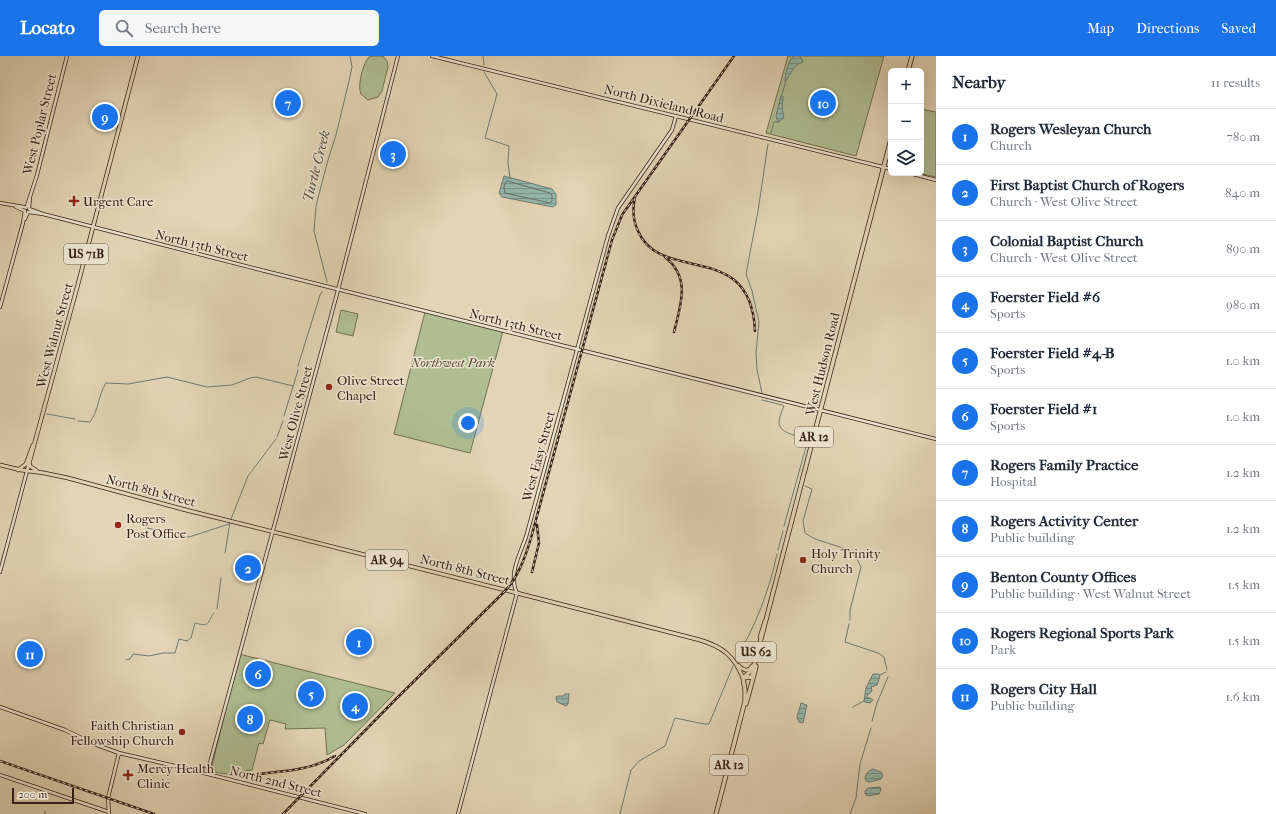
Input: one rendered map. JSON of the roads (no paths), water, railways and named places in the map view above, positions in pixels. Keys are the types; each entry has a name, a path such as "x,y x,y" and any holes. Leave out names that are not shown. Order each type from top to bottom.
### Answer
{"highway":[{"path":"909,68 912,56"},
{"name":"West Hudson Road","path":"743,678 750,673 754,666 891,140"},
{"name":"West Hudson Road","path":"755,671 767,625 767,618"},
{"path":"743,678 751,677 755,671"},
{"name":"AR 12","path":"744,708 748,699 755,671"},
{"name":"AR 12","path":"716,814 744,708 746,696 743,678"}],"main road":[{"name":"West Poplar Street","path":"0,307 67,56"},
{"name":"West Walnut Street","path":"0,572 138,56"},
{"name":"West Olive Street","path":"207,774 338,290 398,56"},
{"name":"North Dixieland Road","path":"432,56 888,168"},
{"name":"West Easy Street","path":"458,814 517,592 514,587 514,571 526,537 614,217 618,208 672,130 676,116"},
{"path":"920,176 936,180"},
{"name":"North 13th Street","path":"0,203 338,290 936,439"},
{"name":"US 71B","path":"18,470 26,464 35,442"},
{"path":"29,462 30,466 38,472"},
{"name":"North 8th Street","path":"0,465 18,470 64,477 182,509 517,592 710,643 727,653 735,662 743,678"},
{"name":"West Hudson Road","path":"735,662 743,670 749,670 752,667 763,625 767,618"},
{"name":"North 2nd Street","path":"0,708 64,730 119,753 365,814"},
{"path":"0,775 109,813 108,798 119,753"}],"water":[{"path":"794,56 800,56 803,62 794,68 785,82 787,68"},
{"path":"781,96 783,96 782,108 784,118 778,122 776,116"},
{"path":"504,176 552,189 556,194 556,205 553,207 502,197 499,193"},
{"path":"873,674 879,674 880,676 877,685 871,687 872,691 867,696 867,698 873,700 870,703 864,701 866,688"},
{"path":"565,694 569,694 568,704 566,706 557,702 556,698 557,696 563,696"},
{"path":"801,703 807,705 803,723 799,722 797,717"},
{"path":"873,769 881,772 883,775 881,779 870,782 866,781 865,778 867,773"},
{"path":"880,787 881,790 879,794 868,796 865,794 865,791 868,788"}],"waterway":[{"name":"Turtle Creek","path":"327,282 314,231 316,206 336,135 349,81 352,67 350,56"},
{"path":"483,56 484,65"},
{"path":"484,72 497,94 485,138 509,146 508,163 510,177"},
{"path":"781,97 786,81"},
{"path":"771,133 774,122 778,122"},
{"path":"762,393 757,370 756,353 759,322 752,291 746,274 758,211 768,144"},
{"name":"Turtle Creek","path":"298,366 322,292"},
{"name":"Turtle Creek","path":"284,416 298,370"},
{"path":"78,421 90,422 95,413 101,392 106,383 128,384 167,377 207,387 232,385 256,377 293,386"},
{"path":"762,400 784,406 779,422 780,426 785,432 805,439 807,443 784,526"},
{"path":"47,414 75,419"},
{"name":"Turtle Creek","path":"277,437 283,421"},
{"name":"Turtle Creek","path":"231,519 248,476 276,439"},
{"path":"805,486 812,489 803,521 805,533 815,539 846,549 856,557 861,567 850,610 850,620"},
{"name":"Turtle Creek","path":"225,553 230,522"},
{"path":"147,528 189,537 229,524"},
{"path":"778,550 783,531"},
{"path":"737,657 750,633 761,607 777,554"},
{"name":"Turtle Creek","path":"217,609 221,578"},
{"name":"Turtle Creek","path":"126,660 130,659 133,654 149,656 163,653 175,653 179,639 187,641 191,638 195,623 203,625 207,624 214,613"},
{"path":"849,624 845,642 878,653 884,657 887,670"},
{"path":"620,814 631,770 639,761 665,746 675,718 709,724 733,666"},
{"path":"880,675 886,672"},
{"path":"872,721 877,703 888,677"},
{"path":"853,707 864,701"},
{"path":"850,814 856,798 860,764 871,728"}],"railway":[{"path":"283,814 503,593 513,581 531,538 612,240 622,215 734,56"},
{"path":"635,198 633,211 635,223 638,231 649,247 665,256 704,266 722,273 738,284 750,302 755,331"},
{"path":"665,257 673,265 681,283 681,302 674,332"},
{"path":"532,572 539,543 537,525"},
{"path":"259,774 308,767 326,761 335,756"},
{"path":"0,761 154,814"}],"place":[{"name":"Rogers Family Practice","path":"288,103"},
{"name":"Rogers Regional Sports Park","path":"823,103"},
{"name":"Benton County Offices","path":"105,117"},
{"name":"Colonial Baptist Church","path":"393,154"},
{"name":"Urgent Care","path":"74,201"},
{"name":"Olive Street Chapel","path":"329,387"},
{"name":"Rogers Post Office","path":"118,525"},
{"name":"Holy Trinity Church","path":"803,560"},
{"name":"First Baptist Church of Rogers","path":"248,568"},
{"name":"Rogers Wesleyan Church","path":"359,642"},
{"name":"Rogers City Hall","path":"30,654"},
{"name":"Foerster Field #1","path":"258,674"},
{"name":"Foerster Field #4-B","path":"311,694"},
{"name":"Foerster Field #6","path":"355,706"},
{"name":"Rogers Activity Center","path":"250,719"},
{"name":"Faith Christian Fellowship Church","path":"182,732"},
{"name":"Mercy Health Clinic","path":"128,775"}],"park label":[{"name":"Northwest Park","path":"453,362"}]}
